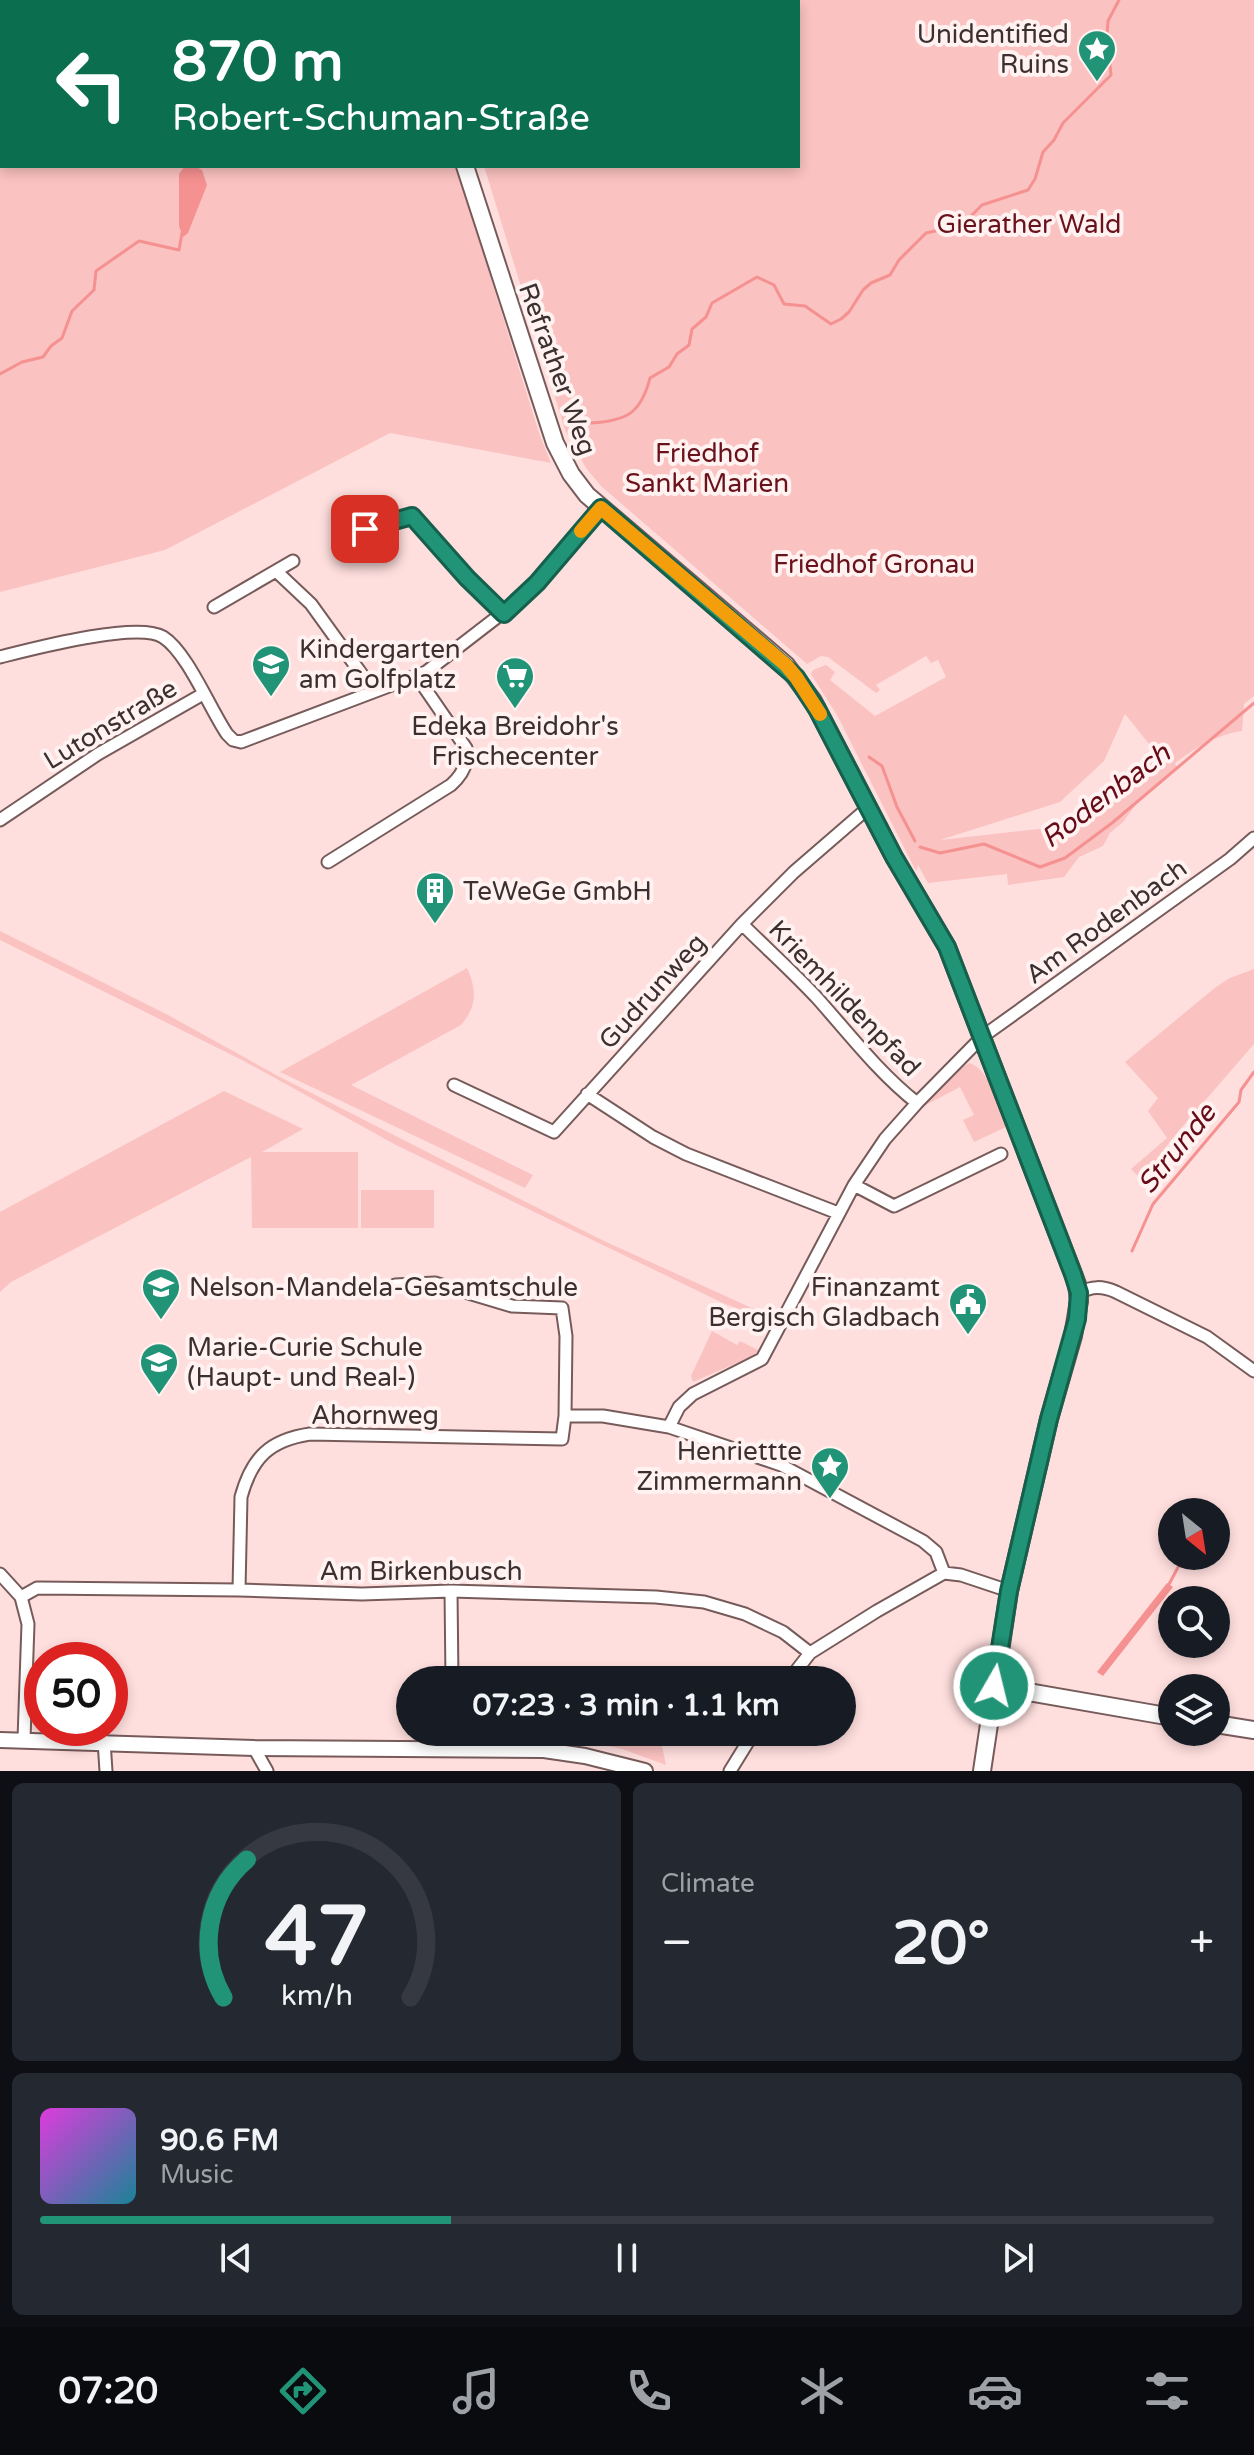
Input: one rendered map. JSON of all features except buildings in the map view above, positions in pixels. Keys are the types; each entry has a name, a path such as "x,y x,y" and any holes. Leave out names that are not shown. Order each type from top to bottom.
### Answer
{"main road":[{"name":"Refrather Weg","path":"466,168 555,443 579,485 601,508 793,672 813,701 868,808 947,947 1079,1293 1073,1336 1049,1419 1009,1591 982,1771"},
{"path":"994,1686 1158,1715"},
{"path":"1230,1726 1254,1730"}],"street":[{"path":"0,657 56,644 133,632 162,637 175,649 227,734 241,742 426,672 504,614 537,583 601,508"},
{"path":"365,529 412,516 504,614"},
{"path":"214,607 293,561"},
{"path":"276,571 311,604 373,690"},
{"path":"328,862 451,785 463,770 468,755 466,748 424,687 422,680 426,672"},
{"name":"Lutonstraße","path":"0,820 98,754 203,694"},
{"name":"Gudrunweg","path":"454,1085 554,1132 742,924 794,872 868,808"},
{"name":"Am Rodenbach","path":"669,1427 679,1407 693,1394 762,1359 838,1213 885,1139 982,1037 1230,859 1254,838"},
{"name":"Kriemhildenpfad","path":"742,924 817,998 887,1077 917,1103"},
{"path":"587,1094 653,1137 686,1154 838,1213"},
{"path":"854,1185 894,1206 1001,1154"},
{"path":"395,1285 435,1283 512,1306 562,1308 566,1336 565,1416 603,1416 669,1427 781,1465 923,1541 936,1552 944,1573"},
{"path":"1079,1293 1100,1287 1116,1292 1207,1337 1254,1371"},
{"name":"Ahornweg","path":"239,1590 241,1497 244,1485 259,1458 286,1438 310,1434 562,1439 565,1416"},
{"path":"800,1666 810,1653 944,1573 961,1575 1009,1591"},
{"path":"0,1574 21,1597 28,1624 27,1642"},
{"name":"Am Birkenbusch","path":"21,1597 37,1588 362,1594 451,1591 656,1597 704,1602 745,1614 783,1632 810,1653"},
{"path":"451,1591 452,1666"},
{"path":"0,1740 24,1739"},
{"path":"128,1742 254,1748 544,1750 585,1756 645,1771"},
{"path":"104,1746 106,1771"},
{"path":"454,1746 454,1750"},
{"path":"730,1771 745,1746"},
{"path":"254,1748 267,1771"}],"green space":[{"name":"Gierather Wald","path":"800,0 1254,0 1254,696 1244,704 1242,731 1207,742 1175,763 1177,767 1143,795 1123,822 1110,833 1103,846 1079,857 1064,877 1008,885 1007,874 928,883 918,865 916,871 837,715 811,674 813,670 826,665 835,672 830,680 875,716 946,677 938,660 931,663 926,656 876,685 880,690 876,693 828,657 821,656 807,664 601,486 586,468 565,430 485,168 800,168","holes":["1125,714 1154,750 1074,825 940,840 1060,802 1104,761"]},
{"path":"0,168 457,168 551,463 390,433 165,550 0,592"},
{"path":"0,931 604,1241 772,1317 770,1320 725,1304 396,1145 242,1060 0,940"},
{"path":"467,968 474,998 461,1025 351,1085 533,1175 525,1188 280,1072"},
{"path":"1254,969 1254,1044 1171,1140 1142,1180 1131,1169 1167,1138 1148,1111 1158,1098 1125,1062 1216,987"},
{"path":"970,1063 989,1082 1006,1127 974,1142 963,1120 974,1115 960,1087 920,1108"},
{"path":"224,1091 303,1129 262,1152 358,1152 358,1228 252,1228 251,1157 11,1282 0,1292 0,1212"},
{"path":"361,1190 434,1190 434,1228 361,1228"},
{"path":"712,1331 737,1345 740,1341 762,1352 693,1382 691,1376"},
{"path":"609,1746 662,1746 666,1765"}],"shaded area":[{"path":"183,168 198,168 202,170 207,185 188,233 183,237 179,226 179,174"},
{"path":"1158,1594 1158,1606 1103,1676 1097,1672"}],"waterway":[{"path":"591,423 614,420 631,413 642,400 650,378 669,367 677,354 689,345 692,329 706,317 712,303 757,277 774,285 784,304 805,306 831,324 849,312 871,283 890,275 899,260 926,233 962,225 982,205 1028,190 1035,179 1043,152 1063,123 1111,75 1108,21 1119,0"},
{"path":"0,374 22,362 43,357 62,338 72,311 94,290 96,271 139,241 179,250 182,233"},
{"name":"Rodenbach","path":"920,847 940,853 984,844 1040,867 1065,858 1112,823 1254,703"},
{"name":"Rodenbach","path":"869,757 882,766 897,807 915,841"},
{"name":"Strunde","path":"1132,1251 1153,1204 1239,1102 1241,1090 1254,1072"},
{"name":"Strunde","path":"1168,1586 1177,1570"}],"slow traffic":[{"path":"581,531 601,508 786,665 820,714"}],"place":[{"name":"Unidentified Ruins","path":"1097,83"},
{"name":"Kindergarten am Golfplatz","path":"271,698"},
{"name":"Edeka Breidohr's Frischecenter","path":"515,710"},
{"name":"TeWeGe GmbH","path":"435,925"},
{"name":"Nelson-Mandela-Gesamtschule","path":"161,1321"},
{"name":"Finanzamt Bergisch Gladbach","path":"968,1336"},
{"name":"Marie-Curie Schule (Haupt- und Real-)","path":"159,1396"},
{"name":"Henriettte Zimmermann","path":"830,1500"}],"route":[{"path":"365,529 412,516 504,614 537,583 601,508 786,665 796,677 813,701 894,857 947,947 1025,1145 1079,1298 1073,1336 1049,1419 1009,1591 994,1686"}],"park label":[{"name":"Friedhof Sankt Marien","path":"707,468"},
{"name":"Friedhof Gronau","path":"874,564"}]}
